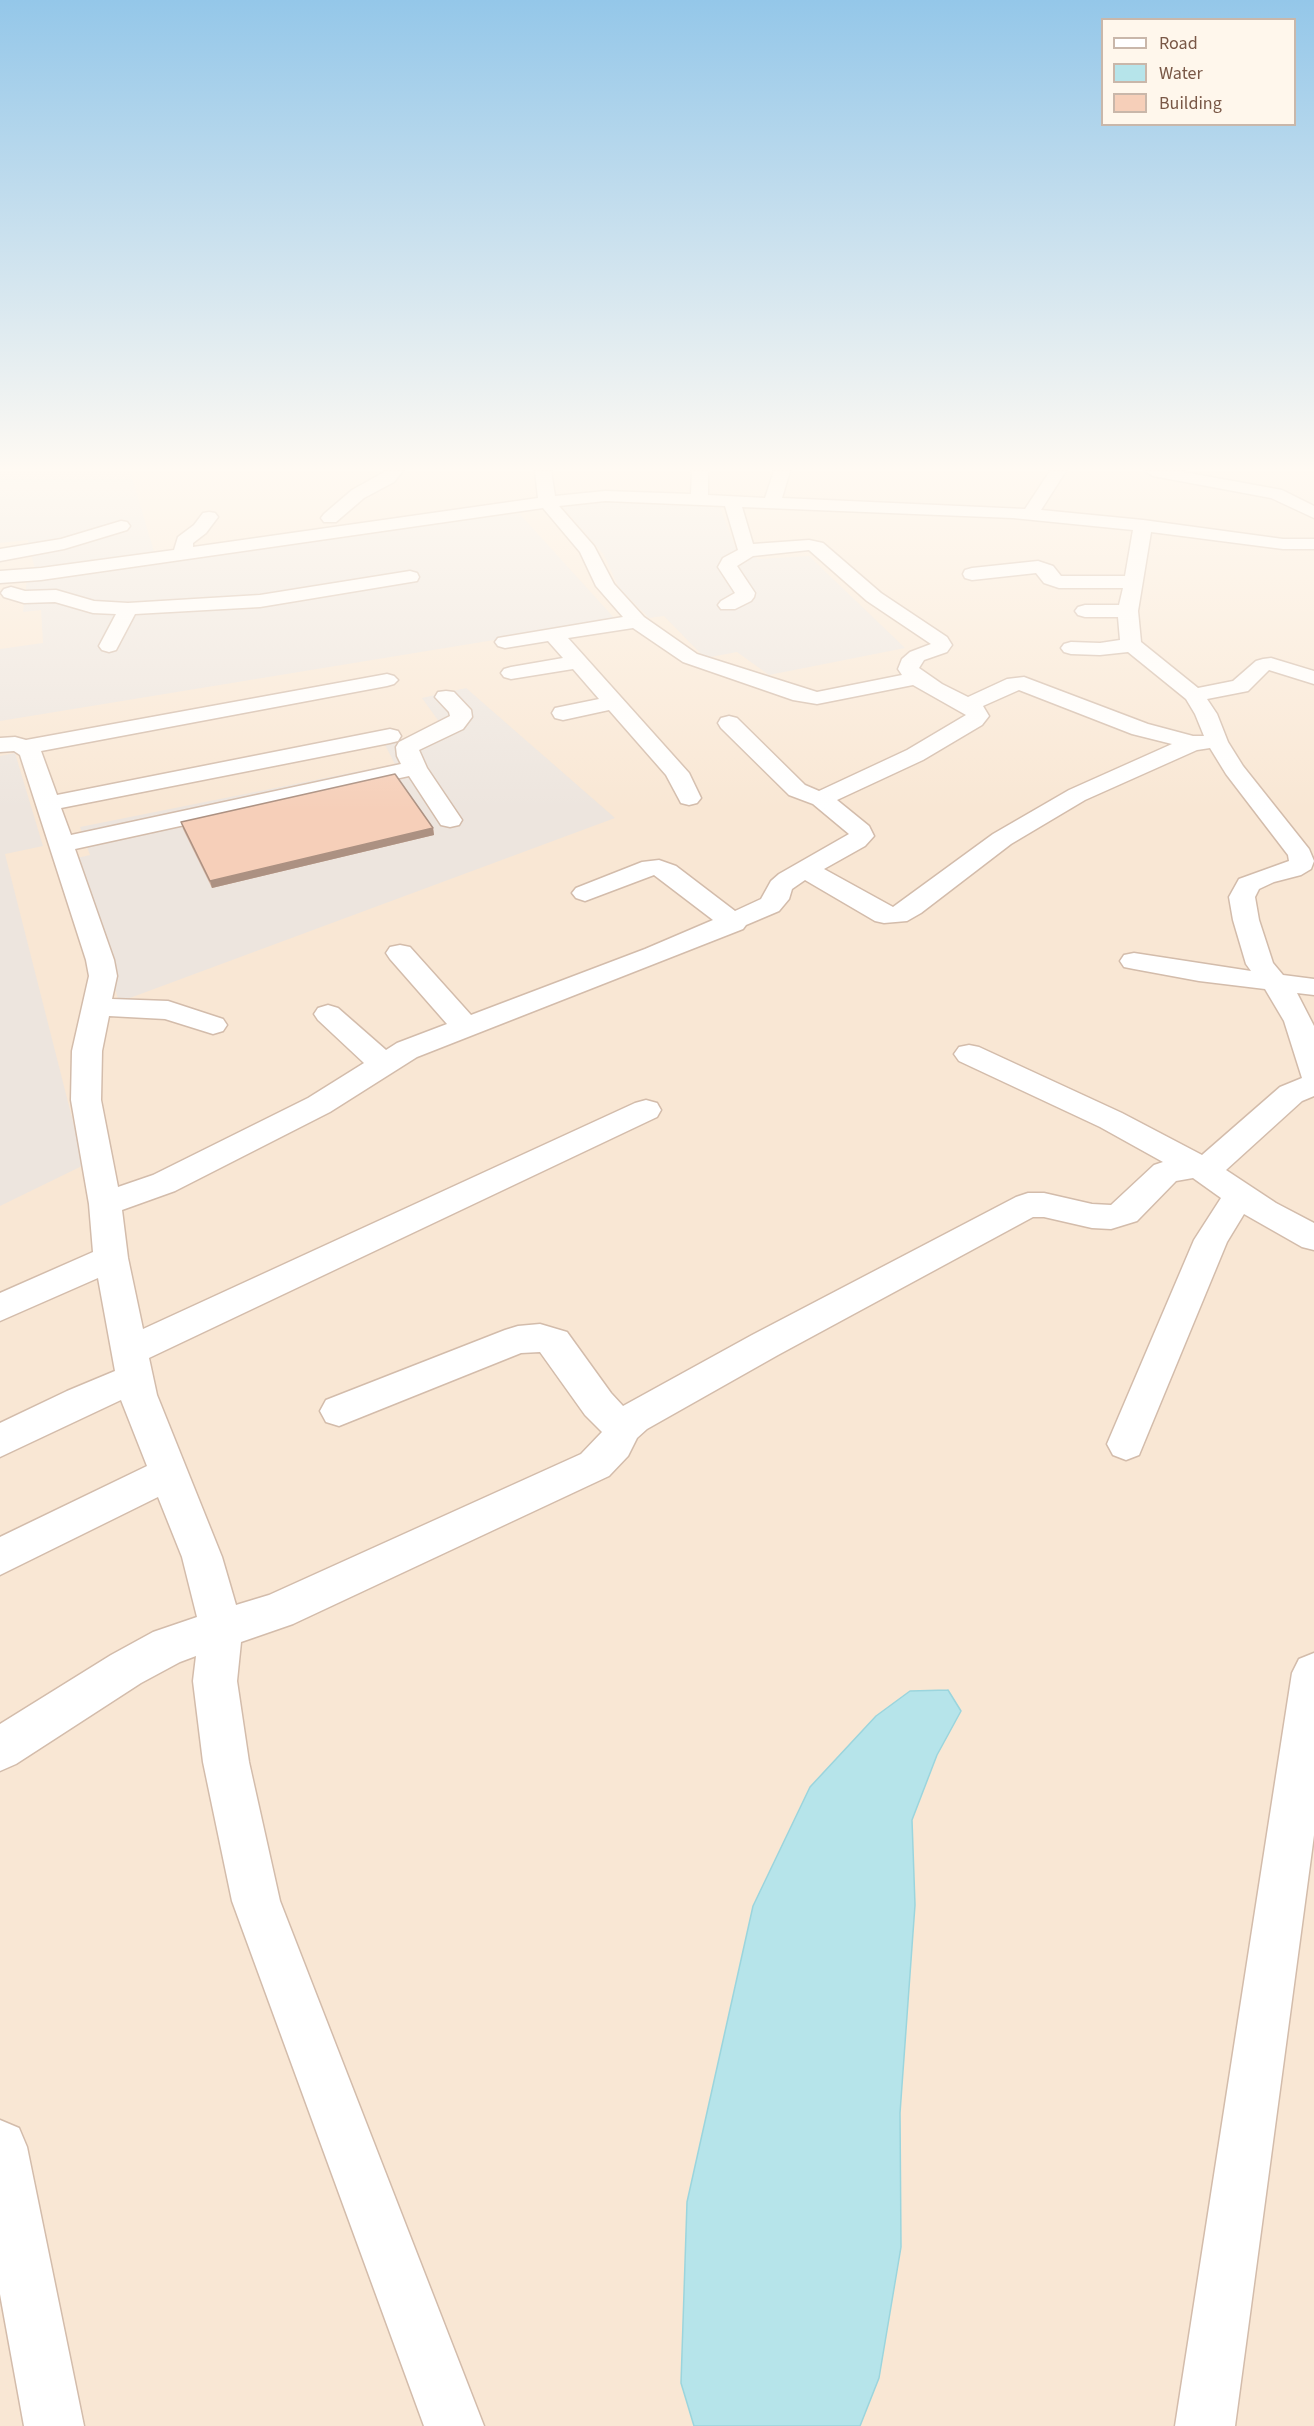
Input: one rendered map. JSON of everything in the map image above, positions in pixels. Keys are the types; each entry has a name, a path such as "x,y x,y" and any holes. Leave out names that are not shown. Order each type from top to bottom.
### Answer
{"street":[{"path":"7,584 10,593 14,595 56,596 93,607 128,609 260,602 367,584"},
{"path":"605,584 637,621 690,658 801,695 829,697 916,678"},
{"path":"728,605 744,597 745,593 739,584"},
{"path":"821,799 906,760 978,716 968,705 934,689 916,678 908,669 909,663 916,656 940,648 940,641 874,597 860,584"},
{"path":"1132,584 1128,611 1129,635 1132,645 1194,695 1206,714 1205,743"},
{"path":"109,646 128,609"},
{"path":"1085,611 1128,611"},
{"path":"505,642 637,621"},
{"path":"554,634 677,773 689,798"},
{"path":"1071,648 1100,649 1132,645"},
{"path":"511,673 578,662"},
{"path":"1194,695 1240,686 1263,665 1271,664 1314,678"},
{"path":"13,746 387,680"},
{"path":"968,705 1015,684 1024,683 1140,729 1205,743 1234,769 1308,863 1248,884 1242,897 1246,920 1260,964 1283,994 1298,1021 1314,1074"},
{"path":"446,697 460,710 461,717 454,724 407,747 408,756 415,768 450,820"},
{"path":"563,713 614,702"},
{"path":"105,1204 164,1183 319,1105 407,1050 734,923 770,905 776,899 780,886 788,879 862,836 860,831 821,799 797,790 729,723"},
{"path":"48,804 390,736"},
{"path":"806,869 884,915 898,915 1002,839 1077,795 1205,743"},
{"path":"13,746 31,753 100,960 103,976 87,1051 86,1100 105,1204 111,1258 138,1395 202,1557 221,1628 215,1682 226,1762 256,1901 454,2426"},
{"path":"62,844 415,768"},
{"path":"585,893 651,867 659,868 667,871 734,923"},
{"path":"400,953 465,1026"},
{"path":"1134,961 1199,973 1314,987"},
{"path":"97,1007 168,1010 213,1025"},
{"path":"328,1014 360,1045 383,1063"},
{"path":"969,1054 1111,1120 1199,1167 1264,1211 1314,1238"},
{"path":"0,1749 126,1669 168,1646 278,1611 314,1596 595,1465 615,1445 622,1429 634,1418 765,1345 1028,1205 1044,1204 1092,1216 1111,1217 1125,1213 1165,1173 1178,1168 1199,1167 1215,1162 1291,1094 1314,1084"},
{"path":"0,1441 81,1401 132,1364 645,1110"},
{"path":"1126,1444 1211,1240 1240,1194"},
{"path":"0,1308 111,1258"},
{"path":"339,1411 518,1340 540,1338 554,1342 598,1404 622,1429"},
{"path":"0,1557 169,1473"},
{"path":"1204,2426 1314,1673"},
{"path":"0,2147 54,2426"}],"shaded area":[{"path":"0,584 1314,584 1314,2426 0,2426"},
{"path":"26,584 583,584 616,620 0,721 0,649 43,643 41,610 23,612"},
{"path":"617,584 838,584 905,648 769,675 737,652 705,658 664,616 649,618"},
{"path":"466,688 615,818 119,1002 77,858 90,855 80,827 395,764 384,743 419,735 440,723 422,698"},
{"path":"15,753 43,846 5,854 84,1165 0,1206 0,756"}],"water":[{"path":"948,1690 961,1711 937,1755 912,1820 915,1905 900,2113 901,2247 879,2378 860,2426 694,2426 681,2383 687,2202 753,1906 810,1787 876,1716 910,1691"}],"building":[{"path":"395,774 433,828 210,881 181,822"}]}
